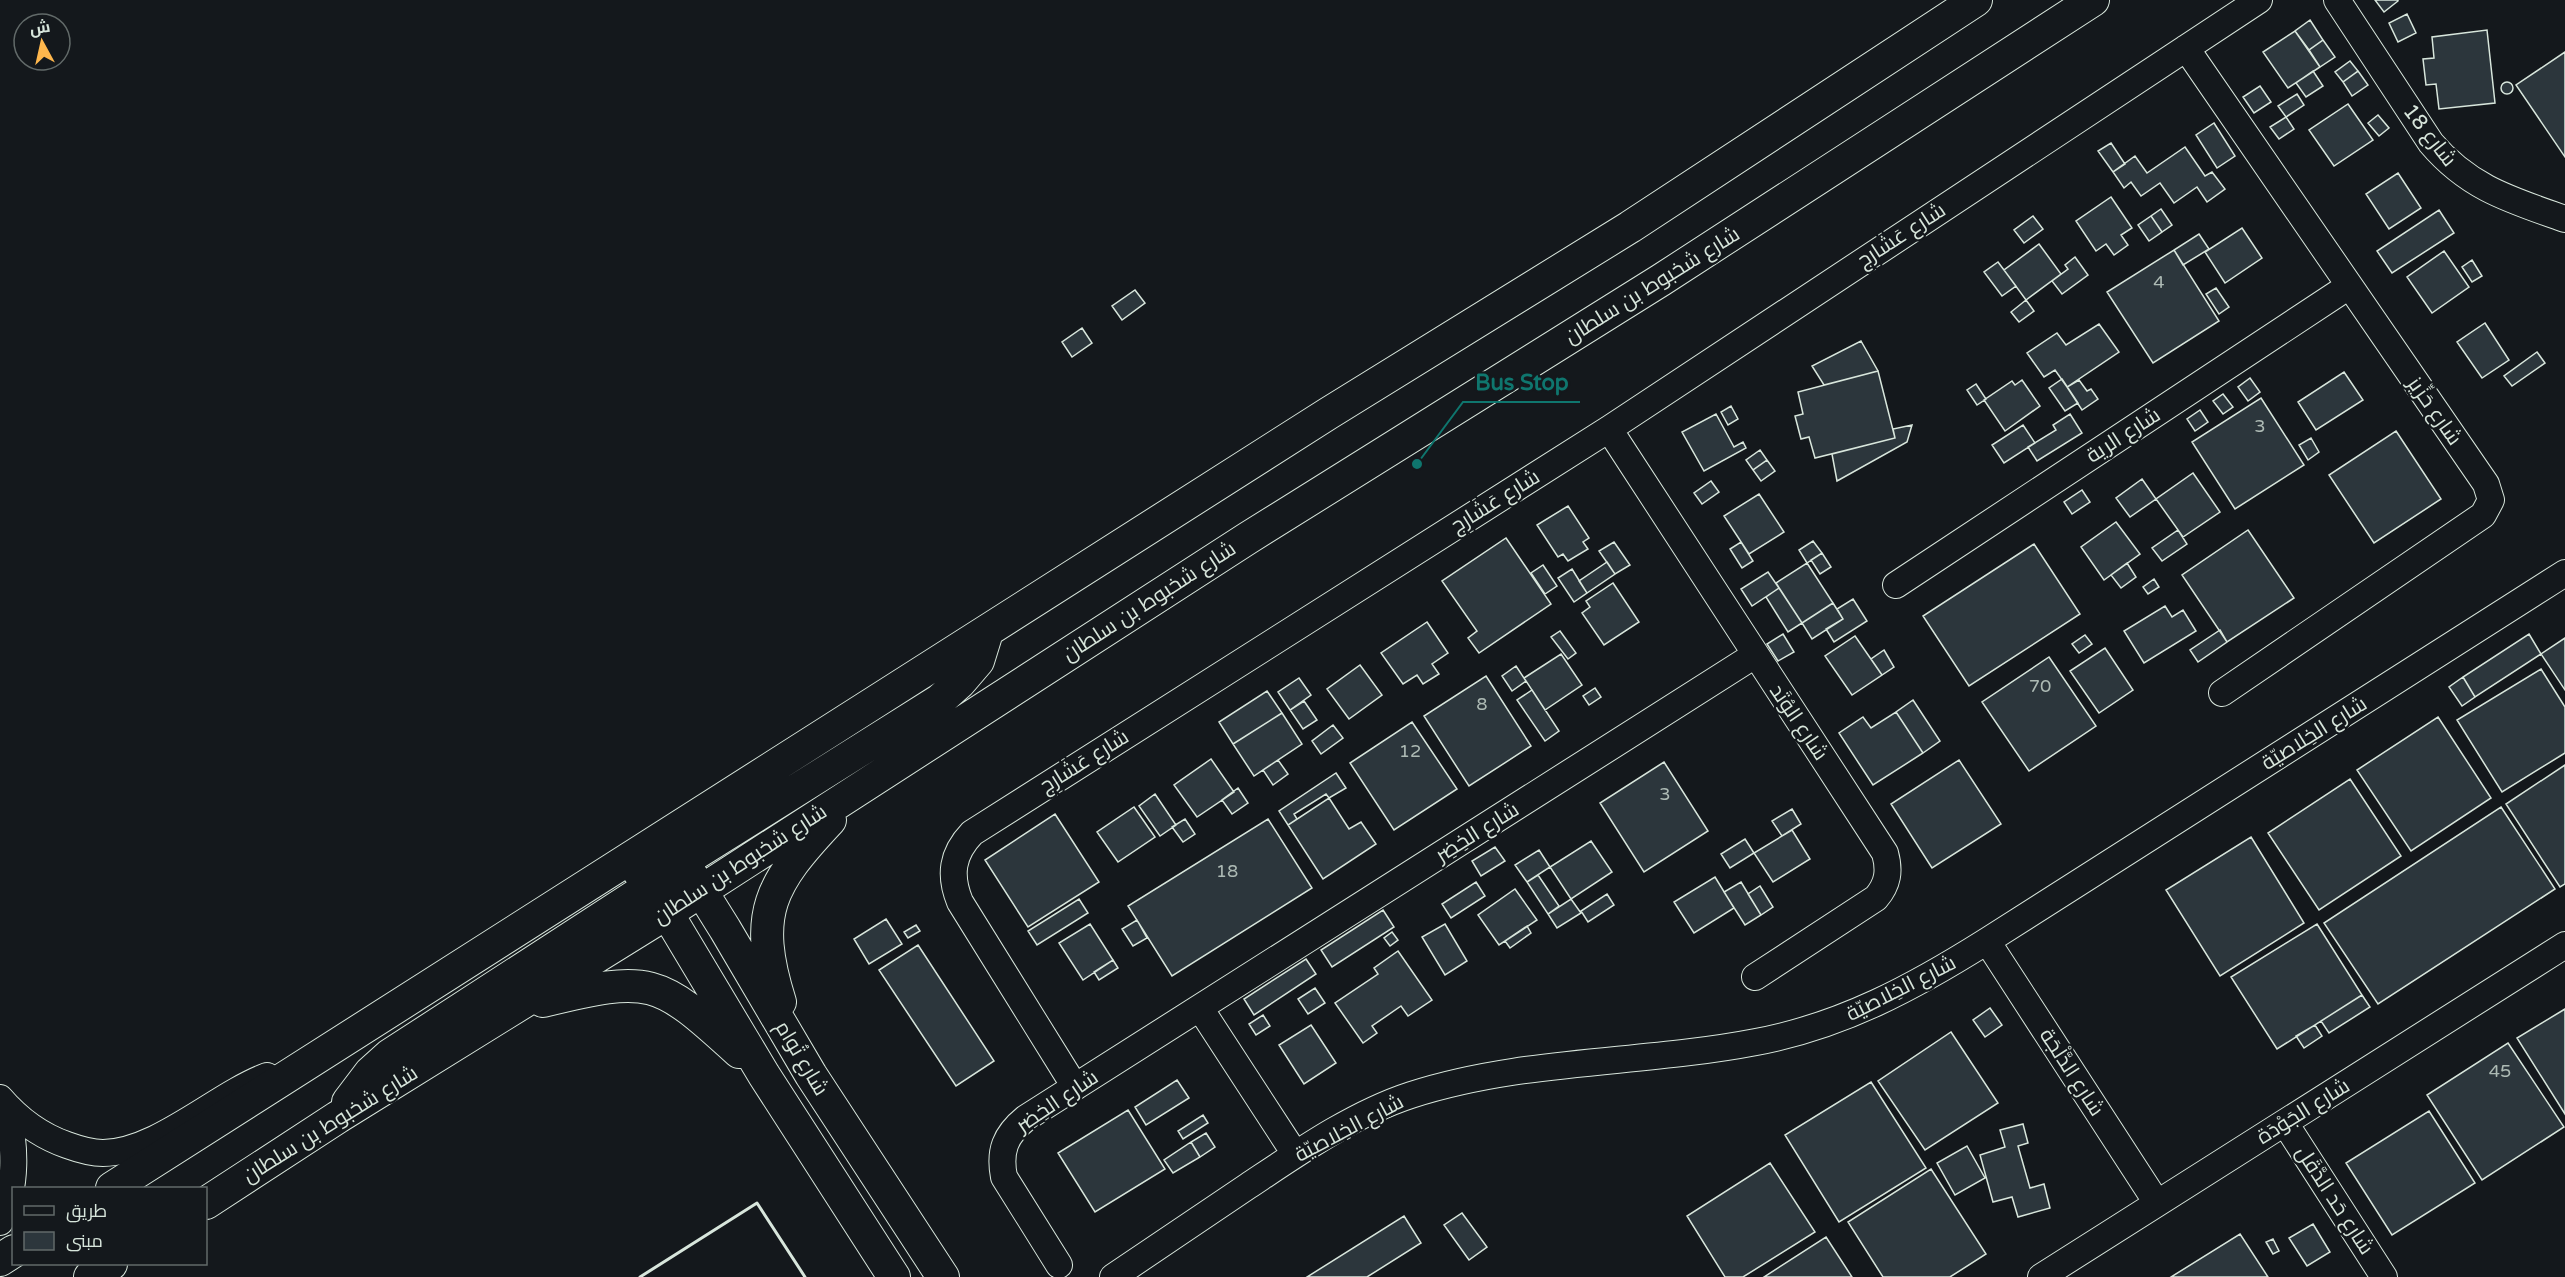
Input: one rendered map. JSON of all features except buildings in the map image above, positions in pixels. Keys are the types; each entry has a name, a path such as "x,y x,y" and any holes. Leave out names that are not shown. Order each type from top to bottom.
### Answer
{"main road":[{"path":"338,1118 352,1094 390,1055 649,887 661,878 668,865 670,850 987,632 1339,407 1630,228 1976,0"},
{"name":"شارع شخبوط بن سلطان","path":"207,1202 667,913 1248,538 1661,280 2093,0"},
{"path":"811,1075 784,1017 775,988 767,934 768,910 775,888 788,866 863,785"},
{"path":"114,1187 630,859 674,849"},
{"path":"667,913 665,899 674,849"},
{"name":"شارع تُوام","path":"674,849 725,929 811,1075 943,1277"},
{"name":"شارع تُوام","path":"630,859 667,913 764,1075 894,1277"},
{"path":"710,985 710,974 718,966 724,964 735,969 790,1056 811,1075"},
{"path":"520,1006 601,987 639,984 652,987 672,996 699,1015 764,1075"},
{"path":"90,1277 108,1265"}],"street":[{"name":"شارع عَشَارِج","path":"1075,1087 960,902 952,880 952,868 962,843 983,825 1608,429 2259,0"},
{"name":"شارع 18","path":"2337,0 2442,157 2456,170 2486,190 2565,219"},
{"name":"شارع حَزِّيز","path":"2186,48 2486,484 2491,500 2483,515 2222,693"},
{"name":"شارع الرية","path":"1896,585 2349,286"},
{"name":"شارع الوُتَد","path":"1608,429 1879,843 1888,865 1884,888 1876,898 1755,977"},
{"name":"شارع الخِلاصيّة","path":"1113,1277 1295,1154 1366,1114 1410,1095 1461,1081 1510,1072 1721,1048 1783,1036 1827,1024 1894,996 1987,941 2565,573"},
{"name":"شارع الخِضِر","path":"1059,1265 1004,1177 1001,1160 1003,1144 1012,1129 1755,655"},
{"name":"شارع الدَّلْجَة","path":"1987,941 2157,1203"},
{"name":"شارع الجَوْدَة","path":"2041,1277 2565,945"},
{"path":"1200,1008 1295,1154"},
{"path":"4,1102 32,1127 60,1143 101,1153 122,1151 143,1145 255,1081 313,1061"},
{"path":"0,1222 10,1193 14,1164 13,1135 4,1102"},
{"name":"شارع حَد الدَّقَل","path":"2285,1123 2384,1277"},
{"path":"927,1251 958,1277"}],"wall":[{"path":"640,1277 757,1203 805,1277"}],"place":[{"name":"Bus Stop","path":"1417,464"}]}
